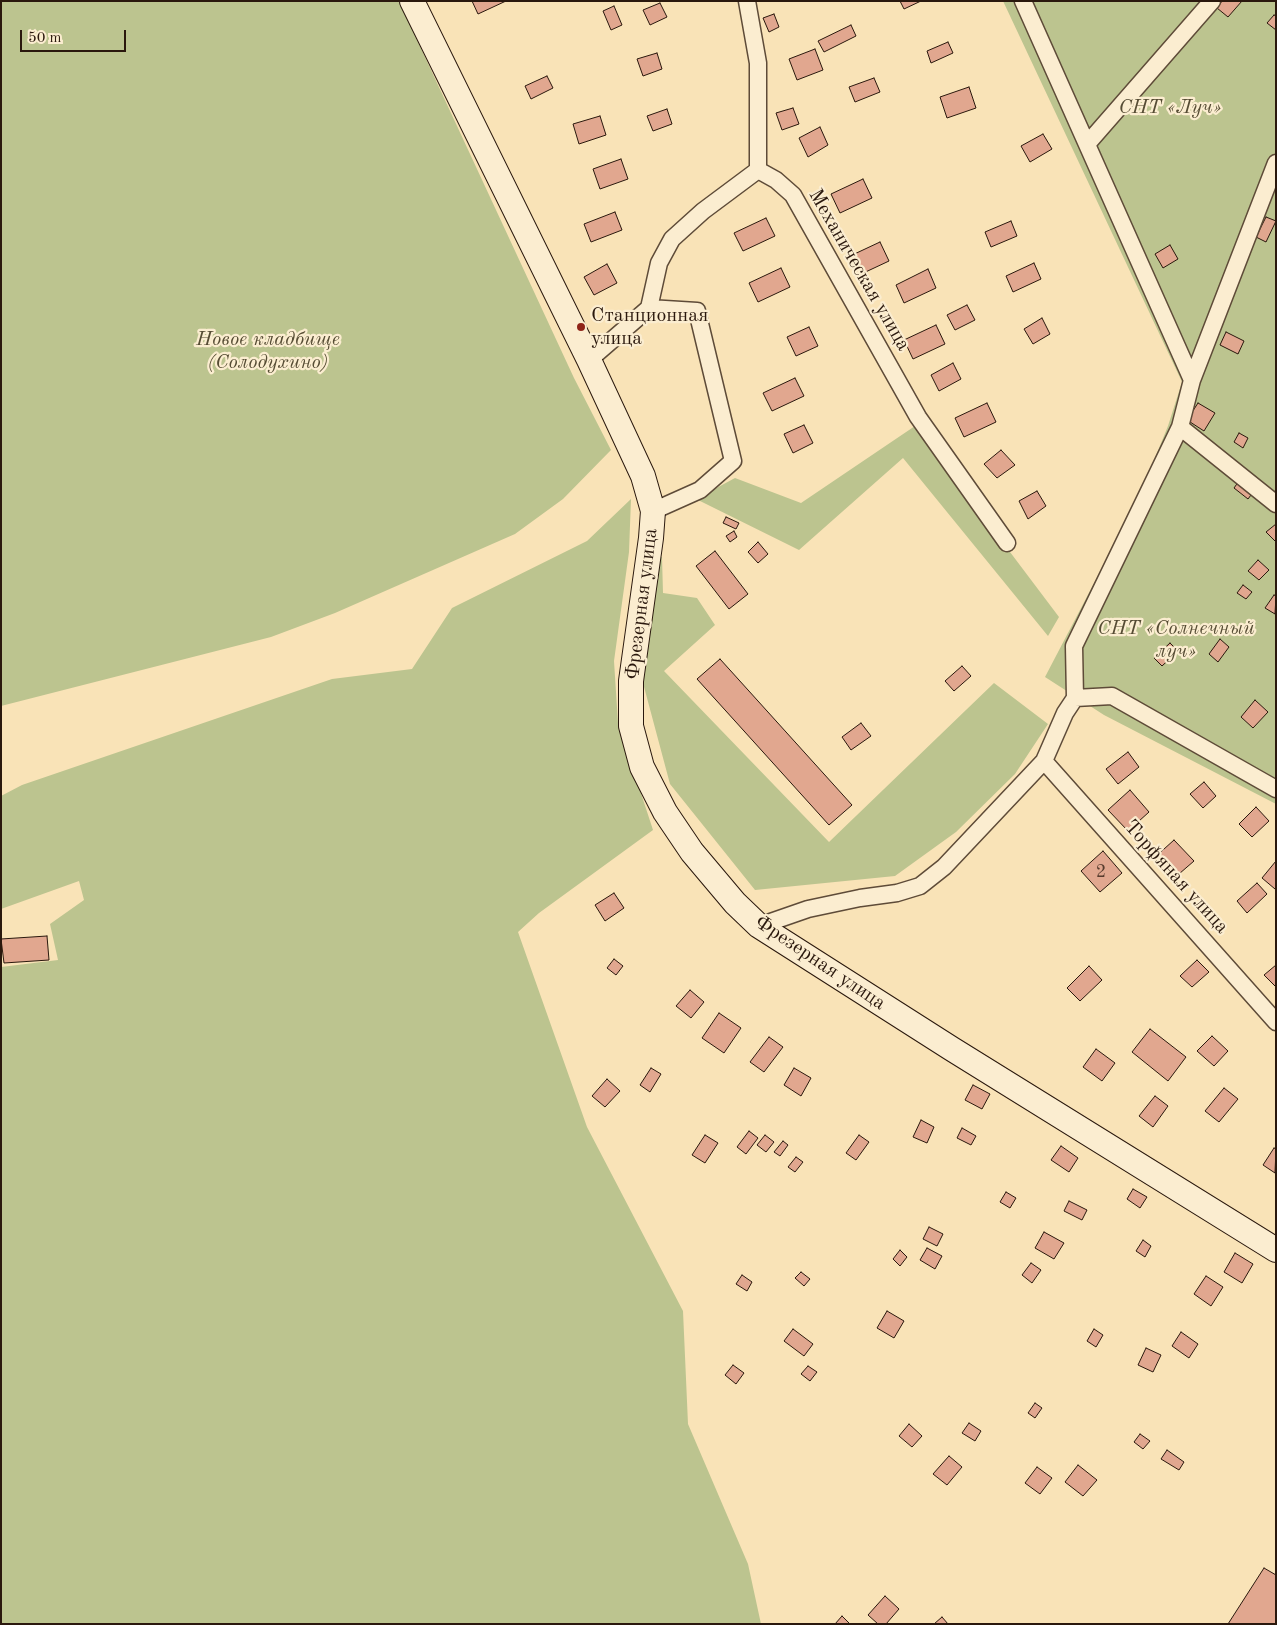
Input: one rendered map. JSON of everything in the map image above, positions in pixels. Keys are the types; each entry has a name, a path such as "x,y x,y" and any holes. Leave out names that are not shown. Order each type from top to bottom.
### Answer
{"street":[{"path":"412,1 629,442 643,476 652,511 700,490 732,460 697,311 649,308"},
{"path":"589,360 649,308 659,263 672,239 703,211 758,170 758,63 747,1"},
{"path":"1023,1 1088,143 1192,380"},
{"path":"1088,143 1212,1"},
{"path":"759,926 808,910 860,898 897,893 920,886 944,867 1044,761 1064,713 1075,698 1074,646 1180,427 1192,380 1270,193 1276,163"},
{"name":"Механическая улица","path":"758,170 776,180 793,195 918,417 1007,543"},
{"path":"1180,427 1276,504"},
{"name":"Фрезерная улица","path":"652,511 651,538 631,681 631,726 642,767 665,812 692,852 735,903 759,926 952,1049 1276,1250"},
{"path":"1075,698 1112,696 1276,789"},
{"name":"Торфяная улица","path":"1044,761 1276,1022"}],"green space":[{"name":"Новое кладбище (Солодухино)","path":"1,1 399,1 574,378 611,450 563,499 515,534 335,613 271,637 1,706"},
{"path":"1003,1 1276,1 1276,804 1104,715 1045,677 1139,497 1168,426 1182,382"},
{"path":"915,426 1059,617 1048,636 903,458 799,550 696,499 735,478 801,503"},
{"path":"631,499 629,552 614,661 618,723 653,830 539,913 518,932 587,1127 683,1311 688,1424 748,1564 761,1624 1,1624 1,967 58,960 50,924 84,900 79,881 1,909 1,796 22,785 332,679 412,669 452,608 587,541"},
{"path":"662,557 663,593 697,598 715,625 664,671 829,842 994,683 1048,724 1015,774 956,832 895,876 755,890 670,784 643,683 657,558"}],"building":[{"path":"472,1 506,1 478,14"},
{"path":"900,1 921,1 904,9"},
{"path":"1222,1 1242,1 1228,17 1217,8"},
{"path":"660,3 667,17 650,25 643,10"},
{"path":"614,6 622,25 611,30 603,11"},
{"path":"774,14 779,27 769,32 763,18"},
{"path":"1274,15 1276,16 1276,30 1267,23"},
{"path":"851,25 856,36 824,52 818,41"},
{"path":"948,42 953,53 931,63 927,51"},
{"path":"815,49 823,70 797,80 789,59"},
{"path":"657,53 662,69 643,76 637,59"},
{"path":"547,76 553,88 531,99 525,86"},
{"path":"874,78 880,92 855,102 849,87"},
{"path":"969,87 976,108 947,118 940,97"},
{"path":"793,108 799,124 782,130 776,113"},
{"path":"667,109 672,124 653,131 647,116"},
{"path":"600,116 606,135 579,144 573,124"},
{"path":"820,127 828,145 808,157 799,138"},
{"path":"1043,134 1052,149 1030,162 1021,146"},
{"path":"621,159 628,179 600,189 593,169"},
{"path":"863,179 872,198 840,213 831,194"},
{"path":"615,212 622,230 591,242 584,224"},
{"path":"1266,217 1276,221 1266,242 1256,237"},
{"path":"766,218 775,236 743,251 734,233"},
{"path":"1011,221 1017,236 991,247 985,232"},
{"path":"880,242 889,261 857,276 848,257"},
{"path":"1170,245 1178,259 1163,268 1155,254"},
{"path":"1034,263 1041,279 1013,292 1006,276"},
{"path":"607,264 617,283 594,295 584,277"},
{"path":"781,268 790,287 758,302 749,283"},
{"path":"928,269 936,288 904,303 896,285"},
{"path":"967,305 975,320 955,330 947,315"},
{"path":"1042,318 1050,334 1033,344 1024,329"},
{"path":"936,325 945,344 913,359 904,340"},
{"path":"809,327 818,346 796,356 787,337"},
{"path":"1226,332 1244,341 1238,354 1220,345"},
{"path":"953,363 961,379 939,391 931,375"},
{"path":"795,378 804,396 772,411 763,393"},
{"path":"987,403 996,422 964,437 955,418"},
{"path":"1198,403 1215,413 1204,431 1187,420"},
{"path":"804,425 813,443 793,453 784,434"},
{"path":"1239,433 1248,438 1243,448 1234,442"},
{"path":"1001,450 1015,465 997,478 984,464"},
{"path":"1239,481 1254,491 1248,499 1234,488"},
{"path":"1037,491 1046,506 1028,519 1019,501"},
{"path":"726,517 739,523 736,529 723,523"},
{"path":"1276,524 1276,540 1275,541 1266,532"},
{"path":"734,531 737,537 730,542 726,536"},
{"path":"758,542 768,554 758,563 748,552"},
{"path":"715,551 748,594 729,609 696,566"},
{"path":"1258,560 1269,570 1259,580 1248,571"},
{"path":"1243,585 1252,592 1246,599 1237,593"},
{"path":"1274,595 1276,596 1275,614 1265,608"},
{"path":"1220,639 1229,647 1218,662 1209,654"},
{"path":"1170,643 1178,651 1162,666 1154,658"},
{"path":"720,659 852,805 829,825 697,679"},
{"path":"962,666 971,676 954,691 945,681"},
{"path":"1255,700 1268,712 1253,728 1241,717"},
{"path":"861,723 871,736 851,750 842,737"},
{"path":"1128,752 1139,767 1118,784 1106,769"},
{"path":"1204,782 1216,796 1203,808 1190,794"},
{"path":"1130,790 1149,812 1128,831 1108,810"},
{"path":"1256,807 1269,821 1252,837 1239,824"},
{"path":"1174,840 1194,861 1172,880 1153,859"},
{"path":"1103,851 1122,873 1100,892 1081,871"},
{"path":"1276,861 1276,889 1275,889 1262,878"},
{"path":"1257,883 1267,894 1247,913 1237,901"},
{"path":"614,893 624,908 605,921 595,905"},
{"path":"47,936 49,960 4,963 1,939"},
{"path":"614,959 623,966 616,975 607,968"},
{"path":"1197,960 1209,972 1192,987 1180,976"},
{"path":"1276,965 1276,987 1264,975"},
{"path":"1089,966 1102,980 1080,1001 1067,988"},
{"path":"690,990 704,1002 691,1018 676,1006"},
{"path":"719,1013 741,1028 724,1053 702,1038"},
{"path":"1150,1029 1186,1057 1168,1081 1132,1052"},
{"path":"1212,1036 1228,1051 1214,1066 1197,1051"},
{"path":"769,1037 783,1047 764,1072 750,1062"},
{"path":"1096,1049 1115,1063 1102,1081 1083,1067"},
{"path":"651,1068 661,1074 650,1092 640,1085"},
{"path":"794,1068 811,1078 801,1096 784,1085"},
{"path":"607,1079 620,1091 605,1107 592,1096"},
{"path":"973,1085 990,1094 982,1109 965,1100"},
{"path":"1224,1088 1238,1099 1219,1122 1205,1111"},
{"path":"1155,1096 1168,1106 1153,1127 1139,1116"},
{"path":"921,1120 934,1127 927,1143 913,1137"},
{"path":"962,1128 976,1136 971,1145 957,1138"},
{"path":"749,1131 758,1138 746,1154 737,1147"},
{"path":"705,1135 718,1143 705,1163 692,1155"},
{"path":"765,1135 774,1142 766,1152 757,1145"},
{"path":"859,1135 869,1142 856,1160 846,1153"},
{"path":"783,1141 788,1145 780,1156 774,1152"},
{"path":"1061,1146 1078,1158 1069,1172 1051,1160"},
{"path":"1274,1148 1276,1149 1275,1173 1263,1165"},
{"path":"796,1157 803,1162 795,1172 788,1167"},
{"path":"1133,1189 1147,1197 1140,1208 1127,1199"},
{"path":"1006,1192 1016,1198 1010,1208 1000,1202"},
{"path":"1069,1201 1087,1210 1082,1220 1064,1211"},
{"path":"929,1227 943,1234 937,1246 923,1239"},
{"path":"1044,1232 1064,1243 1054,1259 1035,1248"},
{"path":"1143,1240 1151,1246 1145,1257 1136,1251"},
{"path":"927,1248 942,1256 935,1269 920,1260"},
{"path":"900,1250 907,1257 900,1266 893,1259"},
{"path":"1235,1253 1253,1264 1242,1283 1224,1272"},
{"path":"1031,1263 1041,1270 1032,1283 1022,1275"},
{"path":"801,1272 810,1279 804,1286 795,1278"},
{"path":"742,1275 752,1282 747,1291 736,1284"},
{"path":"1206,1276 1223,1287 1211,1306 1194,1294"},
{"path":"887,1311 904,1321 894,1338 877,1328"},
{"path":"793,1329 813,1344 804,1356 784,1341"},
{"path":"1094,1329 1103,1335 1096,1347 1087,1341"},
{"path":"1181,1332 1198,1344 1189,1358 1172,1346"},
{"path":"1146,1348 1161,1355 1153,1372 1138,1365"},
{"path":"733,1365 744,1373 736,1384 725,1375"},
{"path":"808,1366 817,1372 810,1381 801,1374"},
{"path":"1035,1403 1042,1408 1035,1418 1028,1413"},
{"path":"969,1423 981,1431 975,1441 962,1433"},
{"path":"909,1424 922,1436 912,1447 899,1436"},
{"path":"1140,1434 1150,1441 1143,1449 1134,1442"},
{"path":"1167,1450 1184,1462 1179,1470 1161,1459"},
{"path":"949,1456 962,1467 947,1485 933,1474"},
{"path":"1078,1465 1097,1480 1083,1496 1065,1482"},
{"path":"1037,1467 1052,1478 1040,1494 1025,1483"},
{"path":"1264,1568 1276,1575 1276,1624 1228,1624"},
{"path":"885,1596 899,1609 886,1624 878,1624 868,1615"},
{"path":"842,1616 850,1624 835,1624"},
{"path":"942,1617 948,1624 934,1624"}],"place":[{"name":"Станционная улица","path":"581,327"}],"park label":[{"name":"СНТ «Луч»","path":"1170,108"},
{"name":"СНТ «Солнечный луч»","path":"1176,640"}]}
